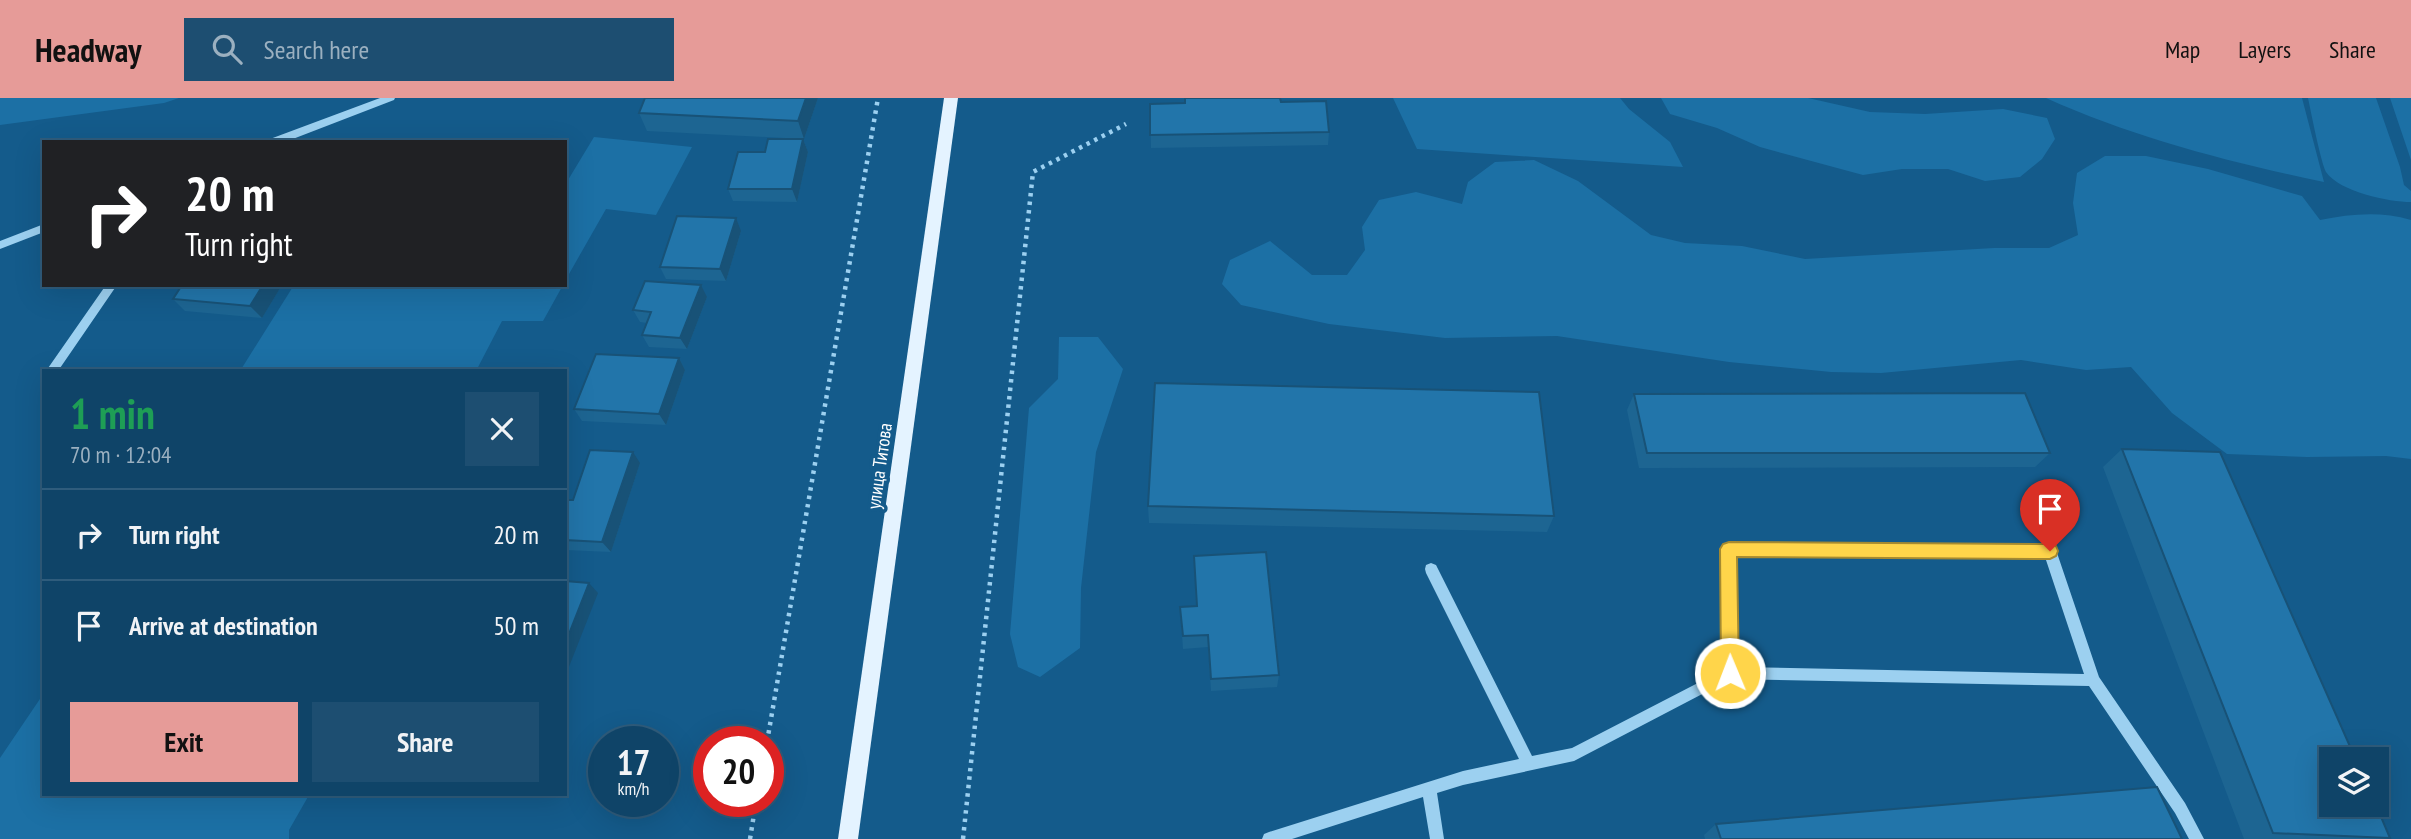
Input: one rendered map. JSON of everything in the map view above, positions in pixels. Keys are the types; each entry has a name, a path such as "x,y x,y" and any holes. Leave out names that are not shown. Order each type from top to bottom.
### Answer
{"main road":[{"name":"улица Титова","path":"848,839 951,98"}],"lane":[{"path":"279,140 390,98"},
{"path":"0,245 42,229"},
{"path":"53,369 111,287"},
{"path":"1730,673 1729,549 2050,551 2092,680 2179,807 2197,839"},
{"path":"1432,569 1528,763"},
{"path":"1269,839 1463,778 1574,754 1730,673 2092,680"},
{"path":"1429,789 1437,839"}],"path":[{"path":"769,726 878,98"},
{"path":"963,839 1033,172 1126,124"},
{"path":"750,839 754,817"}],"shaded area":[{"path":"0,98 179,98 164,103 0,125"},
{"path":"1393,98 1620,98 1629,109 1670,142 1683,167 1417,149"},
{"path":"1661,98 1808,98 1870,112 1925,114 2003,109 2047,118 2055,139 2042,159 2020,177 1985,181 1948,169 1902,169 1863,175 1760,147 1717,128 1670,114"},
{"path":"2046,98 2302,98 2324,182 2183,148"},
{"path":"2308,98 2376,98 2404,185 2411,191 2411,202 2390,200 2353,190 2326,172"},
{"path":"2390,98 2411,98 2411,160"},
{"path":"594,137 692,147 656,215 606,209 567,277 567,182"},
{"path":"2105,156 2146,156 2208,169 2302,196 2320,220 2366,214 2411,220 2411,459 2386,456 2227,454 2172,413 2131,367 2086,370 2021,360 1881,373 1831,372 1729,362 1557,336 1445,338 1329,324 1241,305 1222,284 1230,260 1270,241 1312,275 1347,275 1365,250 1362,227 1379,200 1416,192 1462,204 1468,182 1495,162 1534,160 1578,181 1651,235 1685,243 1742,246 1805,259 1994,248 2049,248 2078,235 2073,203 2077,173"},
{"path":"293,287 562,287 543,321 502,321 477,369 241,369"},
{"path":"1059,337 1098,337 1123,369 1096,452 1081,588 1080,648 1040,677 1018,667 1010,634 1029,408 1058,379"},
{"path":"42,696 42,796 308,796 289,830 289,839 0,839 0,758"}],"building":[{"path":"645,98 806,98 798,121 639,113"},
{"path":"1185,98 1326,101 1329,132 1150,135 1150,104 1185,103"},
{"path":"768,139 803,139 792,189 728,189 738,152 765,152"},
{"path":"677,216 736,218 720,269 660,267"},
{"path":"645,281 701,285 680,338 642,335 651,312 633,310"},
{"path":"181,287 262,287 250,306 173,299"},
{"path":"596,354 679,358 659,414 574,409"},
{"path":"1155,383 1539,392 1554,516 1148,506"},
{"path":"2025,393 2050,453 1647,453 1634,394"},
{"path":"2122,449 2220,452 2350,747 2319,747 2319,817 2381,817 2390,838 2273,833"},
{"path":"590,450 633,452 602,542 567,540 567,500 573,500"},
{"path":"1266,552 1279,675 1211,679 1208,635 1183,636 1180,607 1197,606 1194,556"},
{"path":"567,581 589,583 567,639"},
{"path":"2157,787 2182,839 1721,839 1716,824"}],"route":[{"path":"1730,673 1729,549 2050,551"}]}
